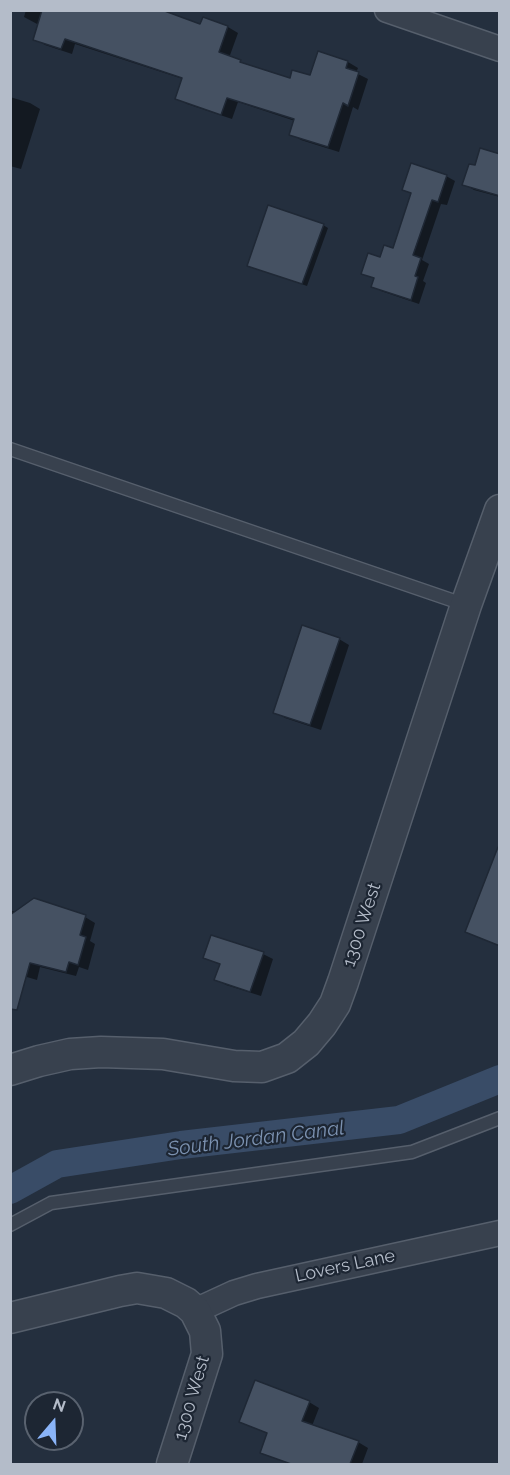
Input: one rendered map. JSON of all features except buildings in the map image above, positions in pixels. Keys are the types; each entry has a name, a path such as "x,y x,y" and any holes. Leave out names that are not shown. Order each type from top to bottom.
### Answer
{"street":[{"path":"387,10 500,49"},
{"name":"1300 West","path":"10,1070 70,1054 101,1052 163,1054 234,1066 261,1067 287,1058 306,1043 322,1024 344,982 466,605 500,510"},
{"name":"Lovers Lane","path":"195,1311 234,1293 265,1284 500,1233"},
{"path":"10,1318 120,1290 137,1288 166,1293 195,1311"},
{"name":"1300 West","path":"172,1464 207,1354 204,1331 195,1311"}],"lane":[{"path":"10,449 466,605"},
{"path":"10,1225 51,1203 412,1152 500,1118"}],"waterway":[{"name":"South Jordan Canal","path":"10,1190 57,1164 181,1145 399,1120 500,1079"}]}
